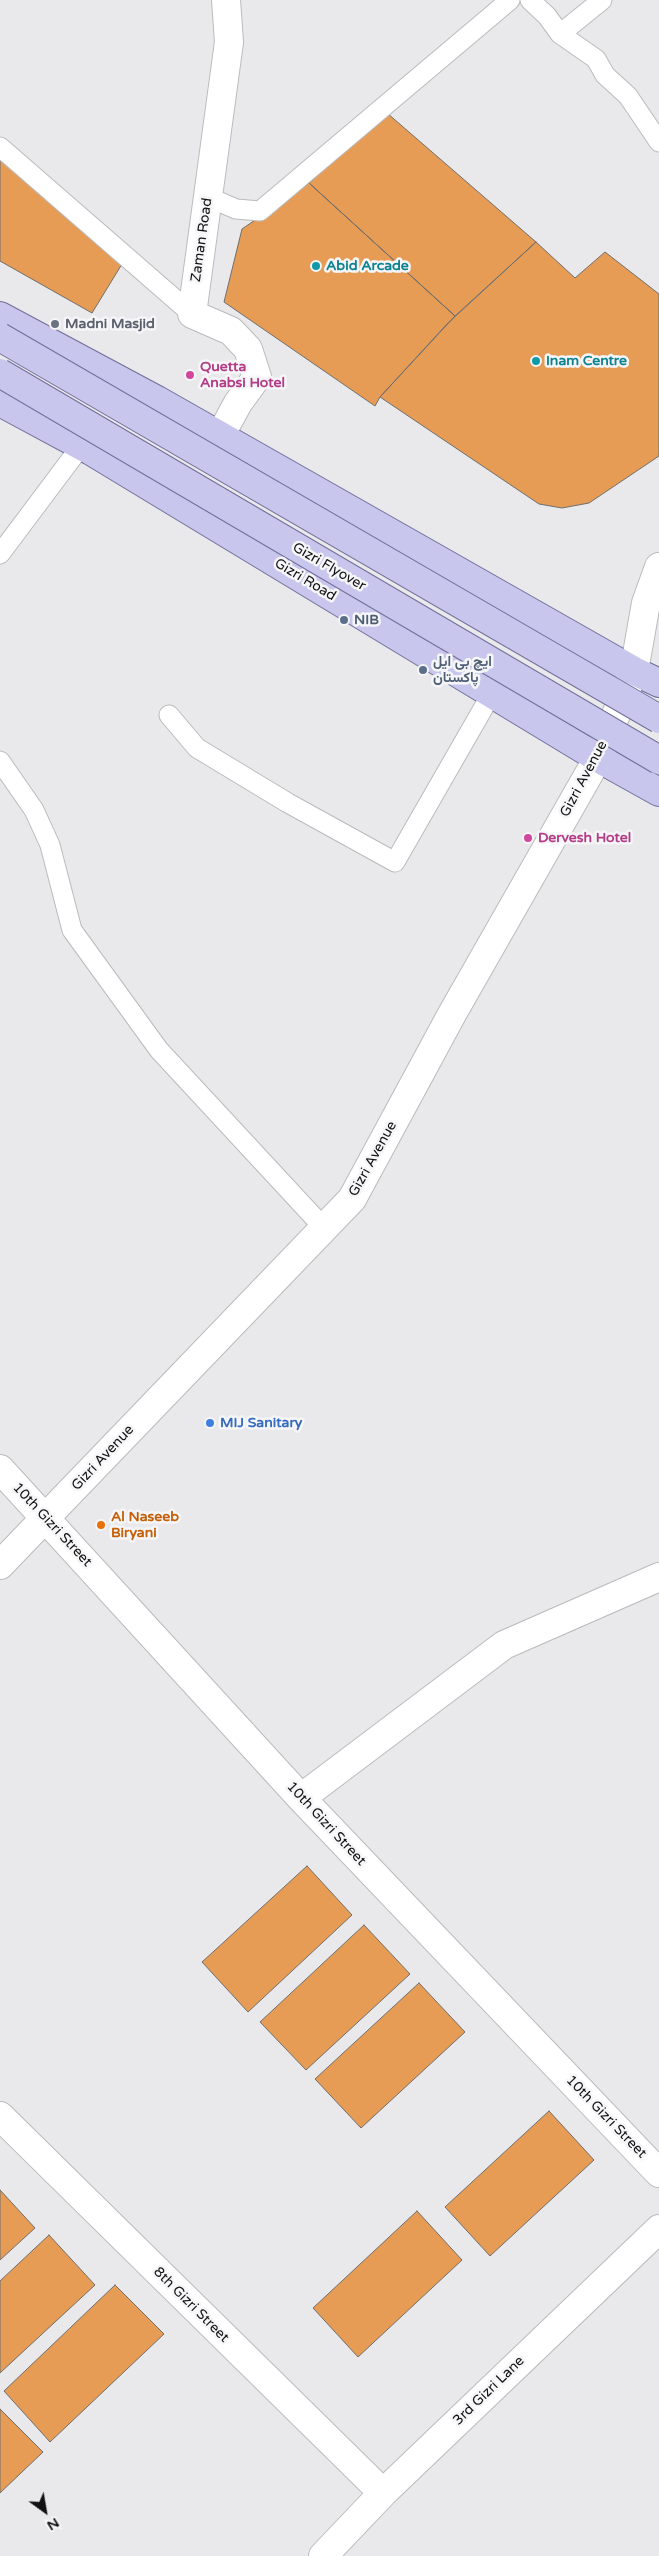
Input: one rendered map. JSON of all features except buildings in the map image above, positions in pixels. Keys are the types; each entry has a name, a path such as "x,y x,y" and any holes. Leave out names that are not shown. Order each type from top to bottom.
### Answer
{"main road":[{"path":"0,316 220,436 659,684"},
{"path":"0,337 659,719"},
{"name":"Gizri Flyover","path":"0,373 659,760"},
{"name":"Gizri Road","path":"0,402 82,446 598,758 659,792"}],"street":[{"name":"Zaman Road","path":"192,314 229,42 226,0"},
{"path":"192,314 231,331 248,349 257,377 238,403 220,436"},
{"name":"Gizri Avenue","path":"0,1565 352,1199 452,1014 598,758 634,671 646,603 659,567"},
{"name":"10th Gizri Street","path":"0,1469 301,1798 659,2173"},
{"path":"301,1798 504,1645 659,1577"},
{"name":"8th Gizri Street","path":"0,2116 383,2493"},
{"name":"3rd Gizri Lane","path":"323,2556 383,2493 659,2229"}],"lane":[{"path":"208,196 236,209 260,211 510,0"},
{"path":"530,0 547,16 560,34 596,59 605,75 628,96 659,142"},
{"path":"560,34 602,0"},
{"path":"0,147 192,314"},
{"path":"0,554 82,446"},
{"path":"169,716 197,748 288,803 395,862 492,693"},
{"path":"0,761 34,810 50,845 72,930 159,1050 324,1228"}],"place":[{"name":"Abid Arcade","path":"316,266"},
{"name":"Madni Masjid","path":"55,324"},
{"name":"Inam Centre","path":"536,361"},
{"name":"Quetta Anabsi Hotel","path":"190,375"},
{"name":"NIB","path":"344,620"},
{"name":"ایچ بی ایل پاکستان","path":"423,670"},
{"name":"Dervesh Hotel","path":"528,838"},
{"name":"MIJ Sanitary","path":"210,1423"},
{"name":"Al Naseeb Biryani","path":"101,1525"}]}
